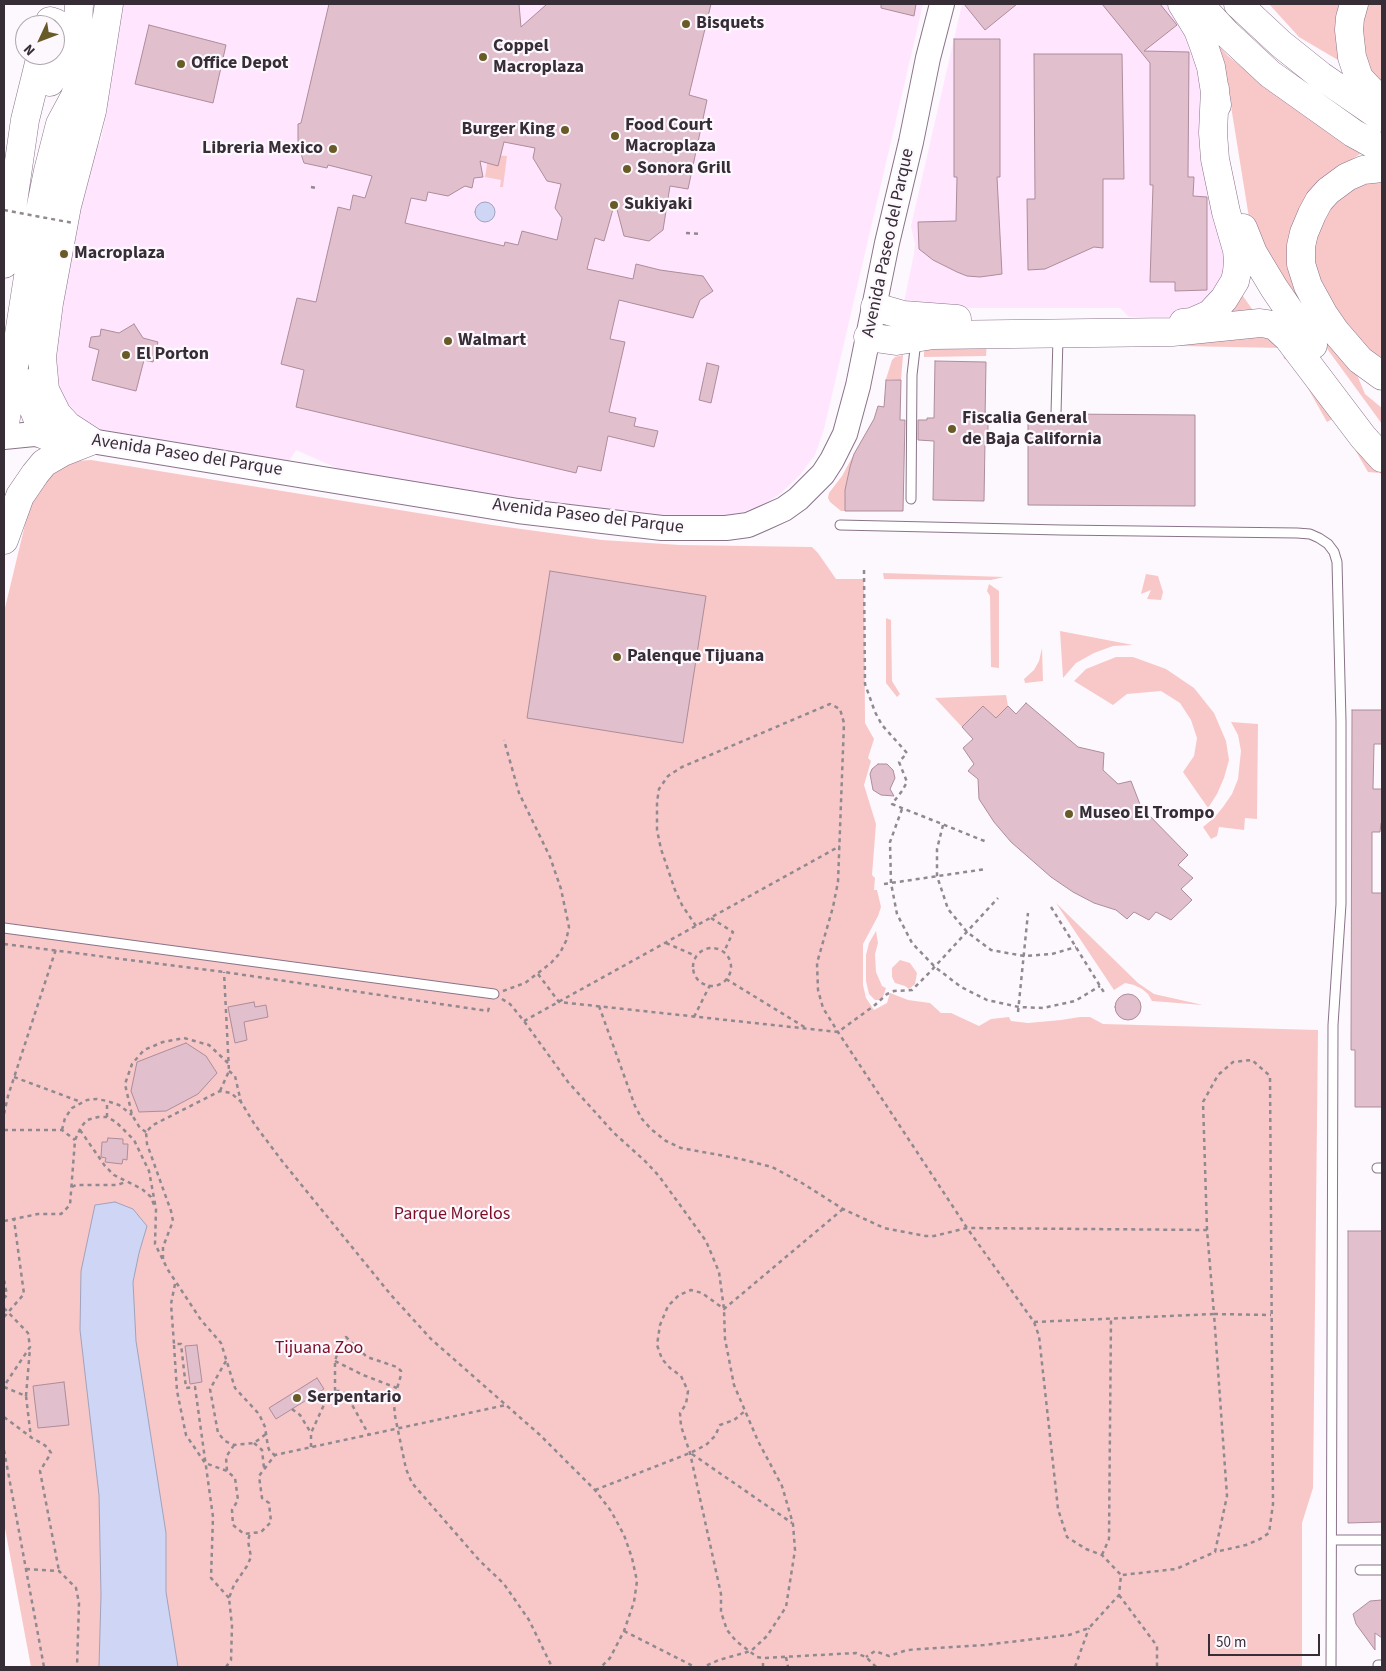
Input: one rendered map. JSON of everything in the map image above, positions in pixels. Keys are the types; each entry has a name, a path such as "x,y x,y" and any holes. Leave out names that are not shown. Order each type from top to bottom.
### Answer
{"main road":[{"path":"4,427 33,245 48,171 60,124 75,96 79,4"},
{"path":"39,434 30,395 29,355 36,295 55,182 97,4"},
{"path":"91,441 68,426 56,414 44,390 42,357 49,303 67,206 92,111 109,4"},
{"name":"Avenida Paseo del Parque","path":"4,427 518,511 662,528 726,528 748,525 784,509 798,499 823,474 845,434 858,386 887,243 911,142 928,58 942,4"},
{"path":"1182,4 1198,30 1211,67 1231,190 1252,253 1301,328 1382,438"},
{"path":"1199,4 1226,33 1270,74 1353,133 1382,149"},
{"path":"1238,4 1281,44 1382,118"},
{"path":"1354,4 1349,30 1352,57 1359,78 1382,102"},
{"path":"4,200 39,65"},
{"path":"43,197 37,161 37,145 54,65"},
{"path":"868,337 896,341 922,336 1058,328 1173,325 1192,322 1210,314 1224,299 1235,281 1238,262 1237,250 1226,212 1215,160 1213,134 1214,89"},
{"path":"4,264 25,120"},
{"path":"1378,380 1335,331 1314,299 1301,264 1301,246 1312,214 1319,201 1328,191 1347,177 1363,170 1382,168"},
{"path":"875,307 903,315 1058,328 1172,332 1260,324 1275,326 1288,338 1363,437 1382,458"},
{"path":"4,540 20,496 44,463 63,452 91,441"}],"lane":[{"path":"1056,414 1058,328"},
{"path":"911,499 912,374 915,349 922,336"},
{"path":"840,525 1061,530 1297,532 1319,538 1328,544 1334,552 1338,562 1341,720 1340,904 1333,1026 1331,1667"},
{"path":"4,928 494,994"},
{"path":"1332,1540 1382,1540"},
{"path":"1360,1570 1382,1570"}],"path":[{"path":"311,187 317,188"},
{"path":"4,210 73,223"},
{"path":"686,233 700,234"},
{"path":"864,570 865,684 882,725 907,753 899,762 907,782 892,804 987,842"},
{"path":"696,926 682,905 668,872 661,849 657,830 659,789 668,776 682,767 830,704 840,709 844,723 838,882 833,907 816,963 818,990 824,1008 838,1032 967,1228 1034,1322 1039,1336 1058,1510 1067,1537 1086,1549 1102,1555 1121,1575 1119,1595 1088,1628 1075,1667"},
{"path":"4,944 224,972 488,1010 494,994 525,983 551,963 560,953 566,941 569,927 561,889 553,865 519,793 504,740"},
{"path":"902,808 890,842 891,883 897,914 912,943 935,967 961,987 987,1000 1018,1007 1043,1008 1075,1001 1100,986"},
{"path":"943,824 937,849 937,876 948,909 967,932 991,950 1024,956 1052,954 1076,947"},
{"path":"524,1021 840,846"},
{"path":"884,884 986,869"},
{"path":"538,974 559,1002 838,1032 876,1005 887,994 894,991 912,990 998,898"},
{"path":"1051,907 1105,994"},
{"path":"1018,1012 1028,912"},
{"path":"711,918 733,932 724,952"},
{"path":"4,1114 14,1077 56,950 58,936"},
{"path":"666,943 696,956"},
{"path":"712,948 724,952 728,956 731,968 726,979 716,985 710,985 699,980 693,969 696,956 706,949 712,948"},
{"path":"220,1091 229,1071 224,972"},
{"path":"726,979 808,1029"},
{"path":"694,1017 710,985"},
{"path":"494,994 510,1004 568,1082 614,1133 659,1176 701,1234 719,1272 724,1309 725,1339 734,1385 758,1441 782,1486 793,1524 796,1550 786,1607 767,1636 751,1651 719,1660 703,1667"},
{"path":"599,1006 635,1106 650,1129 666,1141 681,1148 772,1167 802,1183 842,1209 884,1228 926,1236 934,1236 967,1228 1207,1230"},
{"path":"146,1132 140,1128 132,1115 125,1084 132,1064 144,1050 163,1042 184,1038 208,1045 228,1063"},
{"path":"1121,1575 1176,1569 1215,1552 1246,1545 1269,1533 1273,1504 1270,1076 1252,1060 1233,1062 1218,1074 1202,1102 1207,1230 1227,1496 1215,1552"},
{"path":"229,1071 235,1076 241,1102"},
{"path":"14,1077 81,1102"},
{"path":"163,1261 163,1247 173,1221 147,1144 146,1132 153,1125 220,1091 231,1093 241,1102 255,1125 282,1161 391,1295 431,1339 540,1435 595,1490 611,1511 624,1535 632,1558 636,1581 634,1602 624,1631 610,1658 601,1667"},
{"path":"62,1130 65,1118 72,1108 87,1100 97,1099 119,1105 132,1115"},
{"path":"107,1101 107,1117"},
{"path":"4,1221 38,1214 61,1214 70,1205 75,1140 80,1130 88,1120 98,1117 107,1117 116,1122 134,1140 149,1171 156,1209 156,1244 163,1261 201,1320 221,1343 235,1388 258,1414 265,1427 270,1452 275,1455"},
{"path":"4,1130 62,1130 75,1140"},
{"path":"80,1130 105,1166 114,1175 142,1189 151,1197 156,1209"},
{"path":"72,1187 76,1185 126,1182"},
{"path":"724,1309 842,1209"},
{"path":"4,1317 24,1294 14,1220"},
{"path":"4,1280 6,1295 4,1298"},
{"path":"176,1282 171,1304 177,1391 184,1428 205,1463 227,1471 235,1478 238,1500 232,1510 233,1525 244,1534 261,1532 271,1522 269,1503 262,1498 259,1476 275,1455 506,1405"},
{"path":"724,1309 702,1293 691,1290 679,1295 668,1306 660,1326 657,1345 662,1359 680,1376 688,1391 686,1404 680,1412 681,1426 690,1453 720,1594 721,1612 727,1630 736,1641 757,1656 763,1658 856,1653 866,1657 876,1667"},
{"path":"4,1308 28,1333 30,1347 26,1396 32,1438"},
{"path":"1034,1322 1214,1314 1271,1315"},
{"path":"1102,1555 1108,1539 1110,1318"},
{"path":"311,1433 328,1396 335,1390 335,1361 346,1338 368,1357 397,1368 401,1375 394,1404 395,1416 406,1468 412,1483 479,1560 504,1584 529,1620 552,1667"},
{"path":"174,1344 181,1344 186,1388 195,1387 213,1517 211,1578 229,1598"},
{"path":"26,1396 4,1386 30,1347"},
{"path":"226,1361 210,1389 218,1433 225,1441 234,1445 254,1443 266,1434"},
{"path":"335,1361 362,1375 397,1388"},
{"path":"335,1390 346,1394 369,1435"},
{"path":"292,1409 300,1415 311,1433 312,1447"},
{"path":"595,1490 706,1445 715,1436 720,1425 734,1420 745,1411"},
{"path":"4,1417 43,1444 51,1453 40,1472 59,1571 76,1588 79,1603 77,1667"},
{"path":"254,1443 262,1450 264,1470"},
{"path":"227,1471 226,1457 234,1445"},
{"path":"4,1450 44,1667"},
{"path":"690,1453 793,1524"},
{"path":"226,1667 231,1660 232,1626 229,1598 234,1585 248,1566 251,1557 248,1541 250,1533"},
{"path":"26,1569 59,1571"},
{"path":"1119,1595 1157,1646 1157,1667"},
{"path":"866,1657 875,1651 889,1656 907,1650 984,1645 1069,1635 1088,1628"},
{"path":"624,1631 695,1667"},
{"path":"786,1657 788,1667"},
{"path":"763,1658 763,1667"}],"shaded area":[{"name":"Macroplaza","path":"119,4 923,4 824,429 815,455 799,476 781,493 763,505 719,517 669,516 609,512 446,488 339,469 296,450 289,461 121,434 90,427 72,419 50,374 90,156 101,140 107,109 99,107"},
{"path":"962,4 1170,4 1197,54 1225,251 1225,272 1222,281 1200,307 1171,317 1129,317 1120,308 906,308 904,302 915,244 911,226"}],"green space":[{"path":"1269,4 1341,4 1343,63 1299,37"},
{"path":"1360,4 1382,4 1382,89 1361,77"},
{"path":"1217,44 1228,56 1281,98 1378,155 1360,154 1337,169 1297,222 1339,349 1358,377 1365,394 1382,408 1382,424 1293,302 1250,224 1230,100"},
{"path":"491,140 495,155 507,156 503,187 500,187 501,180 485,177"},
{"path":"1382,172 1382,366 1334,327 1305,241 1323,201"},
{"path":"1240,292 1257,316 1217,322"},
{"path":"1258,332 1270,334 1283,345 1382,471 1382,474 1368,472 1336,417 1327,422 1292,360 1284,359 1282,348 1180,346 1184,341 1204,342"},
{"path":"987,341 986,356 924,357 924,348"},
{"path":"903,355 901,380 886,379 892,360"},
{"path":"854,454 847,480 845,511 841,511 830,502 828,498 829,493 842,476"},
{"name":"Parque Morelos","path":"91,460 492,525 602,540 680,545 812,547 836,579 864,579 865,723 874,739 868,758 871,761 864,785 876,824 872,875 875,878 874,890 877,890 881,907 863,944 863,985 866,998 874,1010 887,1003 890,993 908,1000 930,1003 941,1013 951,1013 979,1026 991,1019 1009,1017 1011,1021 1028,1023 1090,1017 1103,1024 1318,1030 1313,1488 1302,1523 1302,1667 31,1667 4,1523 4,612 29,508 36,491 53,470 76,461"},
{"path":"883,573 1004,577 991,580 884,579"},
{"path":"1146,574 1158,576 1163,592 1161,600 1147,599 1151,590 1141,594"},
{"path":"989,584 999,591 999,668 991,667 990,596 987,591"},
{"path":"886,618 891,620 892,681 900,694 897,697 886,683"},
{"path":"1060,631 1133,645 1113,646 1094,653 1076,663 1063,678"},
{"path":"1042,648 1043,681 1025,683 1024,679 1034,670 1039,661"},
{"path":"1116,657 1133,657 1166,669 1194,688 1214,713 1226,741 1229,760 1217,794 1208,808 1183,772 1194,756 1197,738 1191,720 1180,703 1161,691 1127,694 1113,705 1074,681 1086,669"},
{"path":"1006,695 1008,706 996,718 983,706 962,727 935,698"},
{"path":"1231,722 1258,724 1257,819 1245,818 1244,830 1219,827 1217,836 1211,839 1203,827 1223,807 1232,794 1238,779 1241,751 1238,735"},
{"path":"1056,903 1138,983 1154,994 1203,1005 1152,1001 1142,989 1125,983 1114,990"},
{"path":"876,931 878,943 875,954 876,972 882,986 886,988 883,997 879,1000 875,1000 869,994 866,981 866,955 869,943"},
{"path":"900,960 910,963 917,973 915,984 909,989 895,983 892,977 892,968"}],"water":[{"path":"485,202 492,205 495,212 492,219 485,222 478,219 475,212 478,205"},
{"path":"115,1202 133,1209 147,1226 133,1282 136,1341 166,1533 166,1592 178,1667 99,1667 101,1595 99,1495 80,1330 81,1271 95,1205"}],"building":[{"path":"329,4 519,4 521,27 547,4 711,4 689,95 707,100 688,189 670,186 663,230 649,241 624,236 615,202 604,241 595,238 587,269 633,279 636,264 660,270 703,276 713,291 700,300 693,318 619,300 610,339 625,342 609,412 636,418 634,426 658,431 654,447 608,436 601,471 578,466 576,473 296,407 304,370 281,364 297,298 316,302 338,207 350,210 353,195 365,198 372,176 328,165 327,168 304,163 298,145 298,124 301,123","holes":["504,142 535,148 533,158 547,181 561,184 555,208 562,218 557,240 522,231 518,245 505,242 504,246 405,223 411,198 426,201 428,192 448,196 465,186 472,188 474,178 483,177 480,161 498,166"]},
{"path":"881,4 916,4 914,16 881,8"},
{"path":"964,4 1017,4 985,30"},
{"path":"1102,4 1160,4 1177,25 1144,51 1189,52 1188,177 1194,177 1193,196 1207,197 1207,290 1175,291 1175,282 1150,282 1153,185 1150,185 1150,63"},
{"name":"Office Depot","path":"149,25 226,45 213,103 135,84"},
{"path":"954,39 1000,39 1000,177 997,177 1002,274 980,277 967,276 933,260 919,249 918,222 956,221 957,177 954,177"},
{"path":"1034,54 1122,54 1124,179 1103,179 1103,248 1094,247 1045,269 1028,270 1027,199 1035,199"},
{"name":"El Porton","path":"134,324 143,338 158,342 153,362 144,360 136,391 92,380 99,350 89,347 91,337 100,336 101,329 119,333"},
{"name":"Fiscalia General de Baja California","path":"935,361 986,362 985,420 988,420 988,441 985,441 984,501 933,500 934,441 918,440 918,420 934,418"},
{"path":"707,363 719,366 711,403 699,400"},
{"path":"886,380 901,380 900,420 905,420 903,511 845,511 845,490 854,454 874,419 878,406 884,407"},
{"path":"1028,414 1050,414 1052,419 1056,420 1061,418 1062,414 1195,415 1195,506 1028,505"},
{"name":"Palenque Tijuana","path":"550,571 706,596 683,743 527,718"},
{"name":"Museo El Trompo","path":"1026,703 1078,747 1104,753 1103,770 1118,784 1131,781 1141,807 1188,855 1178,865 1193,878 1181,889 1192,900 1171,920 1156,912 1149,920 1134,912 1127,919 1116,910 1094,903 1073,892 1051,877 1011,842 994,822 979,799 978,779 968,771 974,764 963,748 973,739 962,727 983,706 996,718 1008,706 1016,714"},
{"path":"1352,710 1382,710 1382,744 1374,744 1373,789 1382,789 1382,823 1380,832 1372,832 1372,893 1382,893 1382,1107 1355,1107 1355,1050 1351,1050"},
{"path":"878,764 887,764 893,770 895,778 890,789 894,796 881,795 873,790 870,774 872,769"},
{"path":"1128,994 1137,998 1141,1007 1137,1016 1128,1020 1119,1016 1115,1007 1119,998"},
{"path":"254,1002 255,1007 266,1005 268,1017 244,1022 247,1040 235,1043 228,1007"},
{"path":"186,1043 206,1056 217,1073 198,1094 166,1111 139,1112 131,1091 137,1062"},
{"path":"108,1138 123,1139 123,1144 128,1144 127,1160 123,1159 122,1164 105,1162 106,1158 101,1157 102,1142 107,1142"},
{"path":"1348,1231 1382,1231 1382,1522 1348,1523"},
{"path":"197,1345 202,1382 190,1384 185,1346"},
{"name":"Serpentario","path":"317,1378 324,1389 276,1419 269,1408"},
{"path":"64,1382 69,1425 38,1428 33,1386"},
{"path":"1382,1600 1382,1638 1375,1633 1375,1650 1356,1624 1353,1614 1370,1601"}],"place":[{"name":"Bisquets","path":"686,24"},
{"name":"Coppel Macroplaza","path":"483,57"},
{"name":"Office Depot","path":"181,64"},
{"name":"Burger King","path":"565,130"},
{"name":"Food Court Macroplaza","path":"615,136"},
{"name":"Libreria Mexico","path":"333,149"},
{"name":"Sonora Grill","path":"627,169"},
{"name":"Sukiyaki","path":"614,205"},
{"name":"Macroplaza","path":"64,254"},
{"name":"Walmart","path":"448,341"},
{"name":"El Porton","path":"126,355"},
{"name":"Fiscalia General de Baja California","path":"952,429"},
{"name":"Palenque Tijuana","path":"617,657"},
{"name":"Museo El Trompo","path":"1069,814"},
{"name":"Serpentario","path":"297,1398"}],"park label":[{"name":"Tijuana Zoo","path":"319,1349"}]}
